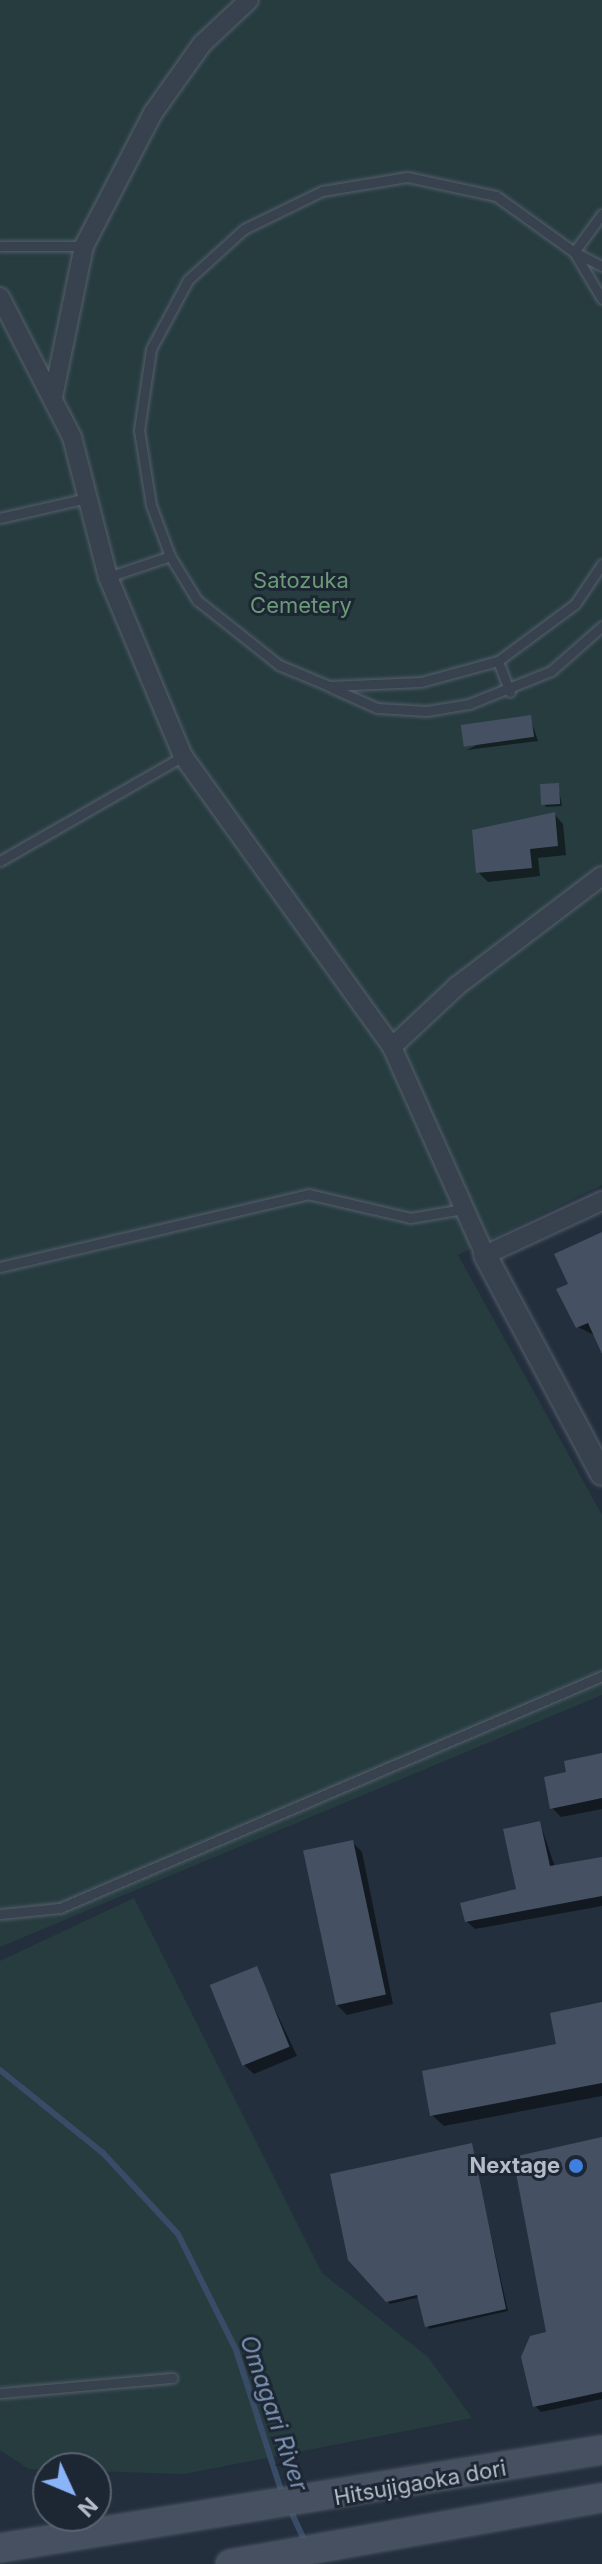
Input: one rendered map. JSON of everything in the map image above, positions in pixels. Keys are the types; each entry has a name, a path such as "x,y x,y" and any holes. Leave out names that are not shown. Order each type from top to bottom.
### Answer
{"main road":[{"name":"Hitsujigaoka dori","path":"0,2548 217,2517 602,2450"},
{"path":"235,2563 386,2539 602,2498"}],"street":[{"path":"53,397 84,246 153,113 202,44 249,0"},
{"path":"0,297 53,397 87,498 108,577 183,756 392,1047 485,1255 602,1474"},
{"path":"392,1047 457,986 602,876"},
{"path":"485,1255 602,1201"}],"lane":[{"path":"602,266 574,252 496,196 407,177 322,191 244,229 188,280 151,349 139,430 151,505 170,556 228,631 329,686 377,708 427,711 510,692 551,671 602,626"},
{"path":"574,252 602,214"},
{"path":"0,246 84,246"},
{"path":"574,252 602,299"},
{"path":"0,518 87,498"},
{"path":"108,577 170,556"},
{"path":"329,686 421,682 498,661 575,604 602,564"},
{"path":"498,661 510,692"},
{"path":"0,861 183,756"},
{"path":"0,1267 308,1194 410,1218 463,1209"},
{"path":"0,1914 60,1908 602,1676"},
{"path":"0,2393 172,2378"}],"green space":[{"name":"Satozuka Cemetery","path":"0,0 602,0 602,1185 458,1255 602,1515 602,1695 0,1947"},
{"path":"134,1898 322,2273 428,2357 472,2418 184,2474 112,2472 112,2452 32,2452 32,2469 29,2469 0,2450 0,1961"}],"building":[{"path":"531,715 534,737 464,747 461,725"},
{"path":"559,783 560,804 541,805 540,784"},
{"path":"555,812 558,846 530,849 532,868 476,873 472,830"},
{"path":"602,1232 602,1354 588,1323 576,1328 556,1289 568,1284 554,1254"},
{"path":"602,1753 602,1798 550,1809 544,1777 566,1772 564,1761"},
{"path":"540,1821 550,1866 602,1857 602,1896 465,1922 460,1903 516,1889 503,1829"},
{"path":"353,1840 386,1995 336,2005 303,1851"},
{"path":"257,1966 290,2047 242,2066 210,1985"},
{"path":"602,2002 602,2083 430,2116 422,2071 556,2044 550,2013"},
{"path":"602,2137 602,2392 533,2407 521,2357 530,2336 546,2332 513,2157"},
{"path":"472,2143 506,2309 425,2327 417,2295 386,2302 348,2260 330,2174"}],"waterway":[{"name":"Omagari River","path":"0,2070 103,2153 178,2234 236,2350 282,2493"},
{"name":"Omagari River","path":"289,2507 306,2544"}],"place":[{"name":"Nextage","path":"576,2166"}]}
